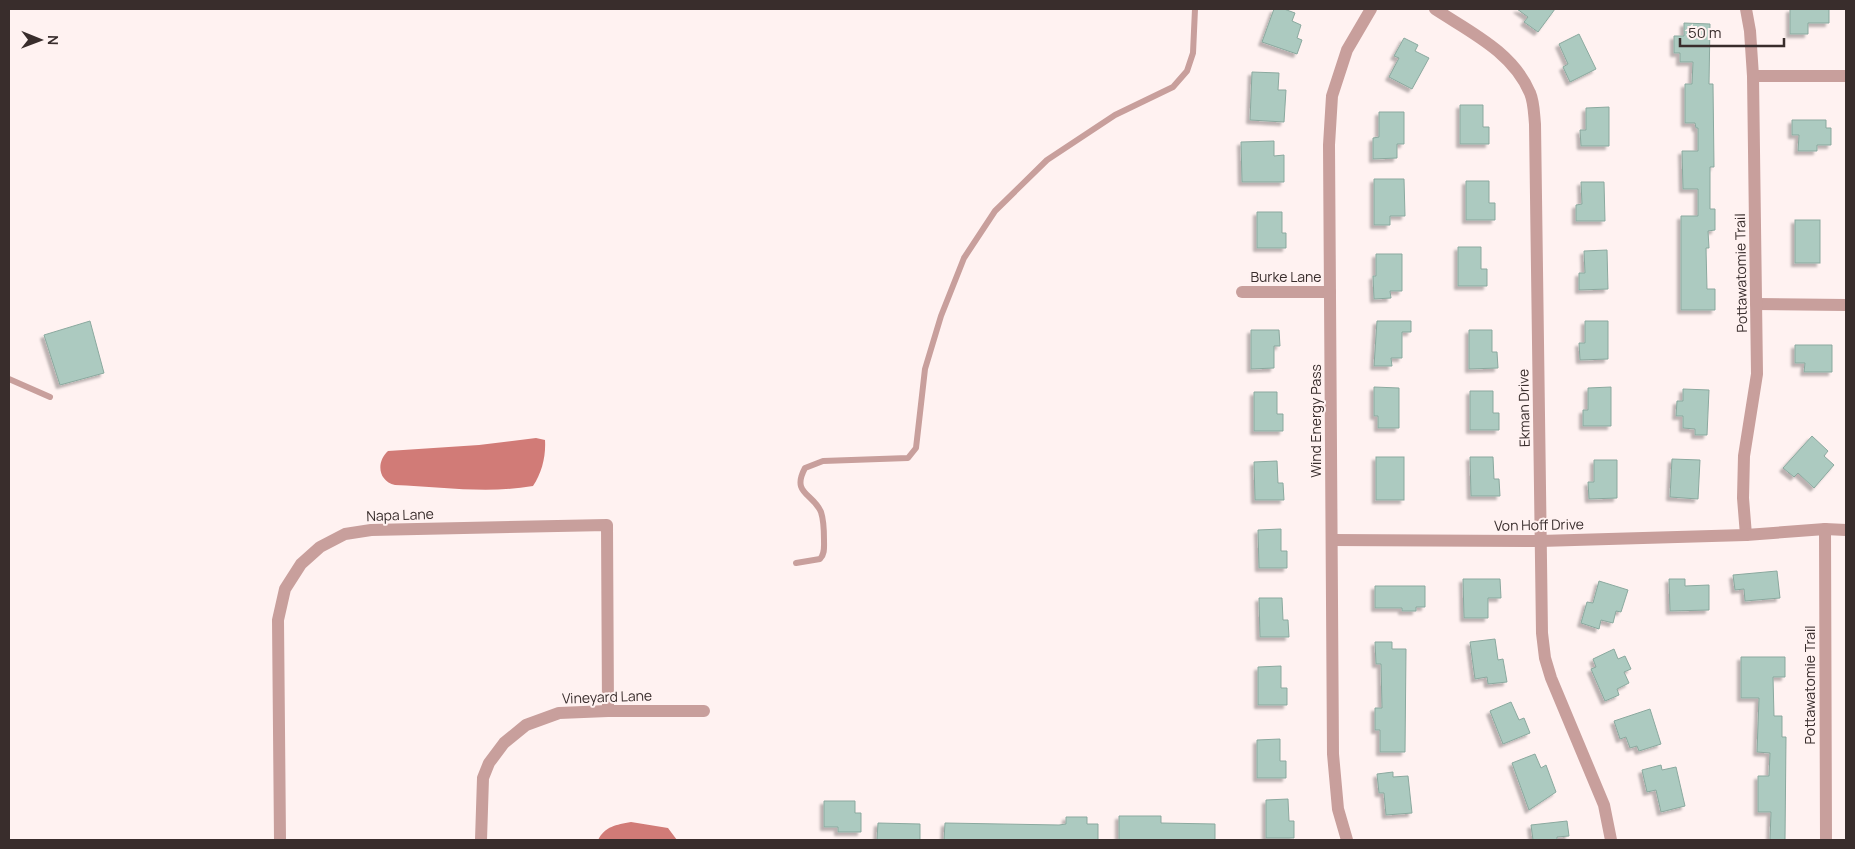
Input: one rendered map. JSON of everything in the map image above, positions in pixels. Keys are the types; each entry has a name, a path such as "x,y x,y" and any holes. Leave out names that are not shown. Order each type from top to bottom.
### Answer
{"street":[{"name":"Wind Energy Pass","path":"1347,840 1338,809 1333,754 1328,145 1332,96 1347,50 1371,9"},
{"name":"Ekman Drive","path":"1435,9 1506,56 1531,94 1535,124 1542,634 1545,658 1551,678 1604,805 1611,840"},
{"name":"Pottawatomie Trail","path":"1746,9 1753,76 1757,374 1744,456 1743,498 1746,535"},
{"path":"1753,76 1846,76"},
{"name":"Burke Lane","path":"1242,292 1330,292"},
{"path":"1756,304 1846,305"},
{"name":"Napa Lane","path":"280,840 278,620 285,589 301,564 320,547 345,534 371,530 607,525 608,710"},
{"name":"Von Hoff Drive","path":"1332,540 1540,541 1746,535 1825,529"},
{"name":"Pottawatomie Trail","path":"1825,529 1826,840"},
{"path":"1825,529 1846,530"},
{"name":"Vineyard Lane","path":"481,840 483,778 490,763 504,743 526,724 558,713 608,710 704,711"}],"lane":[{"path":"796,563 820,560 824,552 824,526 821,513 803,491 800,483 805,468 823,461 908,458 913,454 916,448 925,369 940,316 964,258 995,211 1047,160 1115,115 1174,87 1187,71 1193,52 1195,9"},
{"path":"9,379 50,396"}],"shaded area":[{"path":"536,438 545,440 545,452 541,470 533,486 482,490 395,485 385,480 380,466 384,455 388,451 479,445"},
{"path":"631,822 668,828 677,840 598,840 608,829"}],"building":[{"path":"1274,9 1284,9 1295,13 1292,21 1301,25 1297,38 1302,40 1297,54 1262,42"},
{"path":"1517,9 1555,9 1538,32 1524,22 1528,17"},
{"path":"1790,9 1829,9 1829,23 1808,23 1808,34 1790,34"},
{"path":"1684,23 1710,24 1709,84 1713,84 1714,167 1710,167 1710,209 1715,209 1715,230 1708,231 1709,248 1706,248 1707,289 1715,289 1715,310 1681,310 1681,216 1698,216 1698,189 1683,189 1682,151 1698,151 1698,128 1696,128 1695,123 1685,123 1685,84 1692,84 1693,62 1680,62 1680,53 1674,53 1674,36 1684,36"},
{"path":"1579,34 1596,69 1570,82 1563,67 1568,64 1559,44"},
{"path":"1404,38 1418,45 1415,51 1429,58 1412,89 1389,77 1399,58 1394,56"},
{"path":"1252,72 1279,73 1278,90 1286,90 1284,122 1250,120"},
{"path":"1460,105 1483,105 1483,127 1489,127 1489,144 1460,144"},
{"path":"1609,107 1609,146 1581,146 1580,130 1586,130 1586,108"},
{"path":"1379,112 1404,112 1404,144 1397,144 1397,158 1373,159 1373,138 1379,137"},
{"path":"1792,120 1826,120 1826,128 1831,128 1831,145 1817,145 1817,151 1798,151 1799,135 1792,135"},
{"path":"1274,141 1274,156 1284,155 1284,182 1242,182 1241,142"},
{"path":"1374,179 1404,179 1405,216 1390,216 1390,225 1374,225"},
{"path":"1466,181 1489,181 1489,203 1495,203 1495,220 1466,220"},
{"path":"1581,182 1604,182 1605,221 1576,221 1576,205 1582,204"},
{"path":"1257,212 1282,212 1282,233 1286,233 1286,248 1257,248"},
{"path":"1795,220 1820,220 1820,263 1795,263"},
{"path":"1458,247 1481,247 1481,269 1487,269 1487,286 1458,286"},
{"path":"1607,250 1608,289 1579,290 1579,273 1585,273 1584,251"},
{"path":"1376,254 1402,254 1402,291 1390,291 1391,298 1374,299 1373,276 1376,276"},
{"path":"90,321 104,373 60,385 44,335"},
{"path":"1377,321 1411,321 1411,332 1402,332 1402,358 1391,358 1392,366 1374,366"},
{"path":"1585,321 1608,321 1608,359 1580,360 1579,343 1585,343"},
{"path":"1251,330 1279,330 1280,346 1274,346 1274,368 1251,369"},
{"path":"1469,330 1492,330 1492,352 1497,352 1498,368 1469,369"},
{"path":"1795,345 1832,345 1832,372 1804,372 1805,363 1795,363"},
{"path":"1374,387 1399,388 1399,428 1378,428 1378,416 1374,416"},
{"path":"1611,387 1611,426 1583,426 1583,410 1588,410 1588,388"},
{"path":"1683,389 1709,390 1707,435 1695,435 1695,429 1683,428 1683,416 1676,416 1677,401 1683,401"},
{"path":"1470,391 1493,391 1493,413 1499,413 1499,430 1470,430"},
{"path":"1254,392 1277,392 1277,414 1283,414 1283,431 1254,431"},
{"path":"1812,436 1828,451 1824,456 1834,465 1814,488 1798,473 1794,477 1783,468"},
{"path":"1376,457 1404,457 1404,500 1376,500"},
{"path":"1470,457 1493,457 1494,479 1499,479 1500,496 1471,496"},
{"path":"1672,459 1700,460 1698,499 1670,497"},
{"path":"1594,460 1617,460 1617,498 1589,499 1588,482 1594,482"},
{"path":"1277,461 1278,483 1283,483 1284,500 1255,500 1254,462"},
{"path":"1281,529 1281,551 1287,551 1287,568 1259,568 1258,530"},
{"path":"1777,571 1780,598 1745,601 1744,589 1735,590 1733,575"},
{"path":"1463,579 1500,579 1501,598 1488,598 1488,618 1464,618"},
{"path":"1669,579 1685,579 1685,586 1709,585 1709,610 1670,611"},
{"path":"1599,581 1628,590 1621,612 1616,611 1613,623 1601,620 1599,629 1581,623 1587,602 1593,603"},
{"path":"1375,586 1425,586 1425,607 1416,607 1416,611 1402,611 1402,608 1375,608"},
{"path":"1259,598 1282,598 1283,620 1288,620 1289,637 1260,637"},
{"path":"1495,639 1498,660 1503,659 1507,682 1488,684 1487,677 1475,679 1470,642"},
{"path":"1375,642 1392,642 1392,649 1406,649 1405,752 1380,752 1380,730 1375,730 1375,708 1382,708 1381,664 1376,664"},
{"path":"1614,649 1618,659 1625,656 1631,669 1624,672 1629,683 1617,689 1619,695 1605,701 1591,669 1596,667 1593,659"},
{"path":"1741,657 1785,657 1785,677 1773,677 1774,716 1782,716 1782,737 1786,737 1785,840 1770,840 1771,812 1758,812 1758,776 1769,776 1770,753 1757,752 1759,698 1741,698"},
{"path":"1281,666 1281,688 1287,688 1287,705 1258,705 1258,667"},
{"path":"1511,702 1519,720 1524,718 1530,733 1503,744 1490,711"},
{"path":"1650,709 1661,744 1639,751 1637,746 1630,748 1626,737 1620,739 1614,721"},
{"path":"1280,739 1280,761 1286,761 1286,778 1257,778 1257,740"},
{"path":"1535,754 1541,768 1546,765 1556,792 1529,810 1512,763"},
{"path":"1661,765 1662,770 1676,767 1685,806 1661,812 1656,790 1647,792 1642,770"},
{"path":"1393,772 1393,777 1408,776 1412,813 1386,815 1384,793 1379,793 1377,774"},
{"path":"1288,799 1289,821 1294,821 1294,838 1266,838 1266,800"},
{"path":"824,801 855,801 855,813 861,813 861,832 838,832 838,827 824,827"},
{"path":"1119,816 1161,816 1161,823 1215,824 1215,840 1119,840"},
{"path":"1066,817 1087,817 1087,824 1098,824 1098,840 944,840 945,823 1059,825 1066,824"},
{"path":"1567,821 1569,836 1557,837 1557,840 1533,840 1531,825"},
{"path":"878,823 920,824 920,840 877,840"}]}
